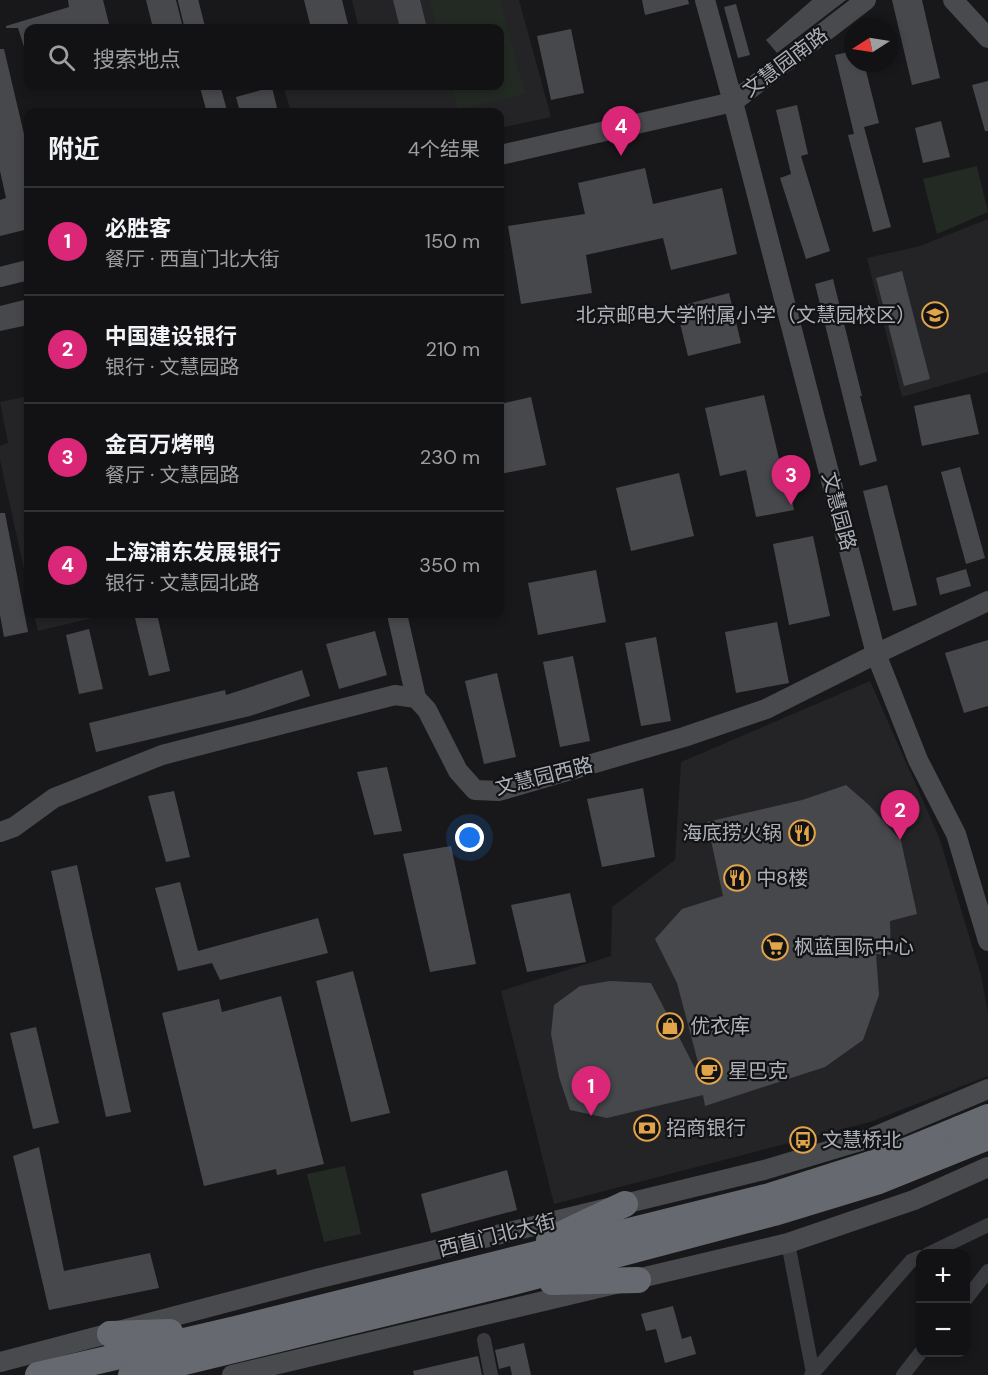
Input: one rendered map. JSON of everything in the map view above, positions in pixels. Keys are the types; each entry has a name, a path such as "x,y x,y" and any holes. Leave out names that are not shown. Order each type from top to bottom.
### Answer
{"highway":[{"name":"西直门北大街","path":"38,1375 133,1367 502,1274 770,1196 883,1160 971,1138 988,1117"},
{"path":"502,1274 625,1204"},
{"path":"502,1274 638,1280"},
{"path":"110,1334 237,1340"},
{"path":"183,1375 237,1340"}],"street":[{"path":"188,0 194,24"},
{"name":"文慧园路","path":"705,0 876,654 918,759 956,834 988,941"},
{"name":"文慧园南路","path":"733,102 866,0"},
{"path":"953,0 988,38"},
{"path":"211,90 216,108"},
{"path":"504,154 733,102"},
{"path":"0,277 24,271"},
{"name":"文慧园西路","path":"416,698 427,710 458,771 475,790 499,791 684,737 766,709 988,601"},
{"path":"0,832 14,827 54,798 162,755 394,694 416,698 398,618"},
{"path":"981,1092 988,1131"},
{"name":"西直门北大街","path":"0,1362 325,1277 764,1170 874,1137 981,1092"},
{"path":"232,1375 788,1243 914,1200 988,1167"},
{"path":"938,1249 988,1225"},
{"path":"788,1243 812,1374"},
{"path":"812,1374 911,1261 916,1259"},
{"path":"970,1294 988,1271"},
{"path":"484,1341 491,1375"},
{"path":"903,1375 918,1357"}],"shaded area":[{"path":"352,0 519,0 551,117 504,127 504,108 290,108 284,90 504,90 504,24 358,24"},
{"path":"430,0 500,0 525,94 466,108 458,108 453,90 504,90 504,24 436,24"},
{"path":"977,166 988,212 937,234 923,179"},
{"name":"北京邮电大学附属小学（文慧园校区）","path":"988,219 988,372 902,397 867,258 920,246"},
{"path":"24,397 24,569 0,460 0,446 8,443 0,402"},
{"path":"35,618 92,618 38,631"},
{"path":"870,681 939,837 981,975 988,1013 988,1076 870,1122 554,1204 501,991 611,956 612,907 675,860 681,762"},
{"path":"345,1166 361,1234 324,1242 307,1174"}],"building":[{"path":"68,0 103,0 109,24 24,24 24,47 18,28 6,28 6,26 69,7"},
{"path":"146,0 176,0 182,24 152,24"},
{"path":"304,0 342,0 348,24 310,24"},
{"path":"393,0 420,0 426,24 399,24"},
{"path":"642,0 688,0 689,4 645,15"},
{"path":"812,0 846,0 777,53 766,40"},
{"path":"892,0 922,0 940,78 912,85"},
{"path":"736,4 750,55 738,58 724,7"},
{"path":"571,29 584,93 551,100 537,36"},
{"path":"0,49 4,49 24,134 24,230 0,236 0,200 6,198 0,171"},
{"path":"844,53 844,72 866,72 879,123 864,127 891,227 873,232 848,135 854,134 835,55"},
{"path":"988,81 988,131 985,131 972,85"},
{"path":"261,90 273,90 277,108 239,108 236,97"},
{"path":"797,105 808,154 801,156 830,251 806,259 780,178 791,174 776,110"},
{"path":"941,121 950,157 923,163 915,128"},
{"path":"645,168 653,204 722,188 737,254 671,270 663,238 586,255 592,293 521,304 508,226 585,214 578,183"},
{"path":"902,271 930,379 904,386 876,278"},
{"path":"833,279 877,461 860,466 815,284"},
{"path":"729,293 741,343 688,356 676,307"},
{"path":"24,300 24,326 0,331 0,306"},
{"path":"970,394 979,434 922,446 914,406"},
{"path":"764,395 783,476 787,475 794,510 756,517 746,470 720,476 705,408"},
{"path":"531,397 546,465 504,473 504,403"},
{"path":"960,467 985,558 966,564 941,472"},
{"path":"679,473 694,536 631,551 616,488"},
{"path":"887,485 917,605 893,611 863,491"},
{"path":"0,513 5,513 28,632 4,637 0,615"},
{"path":"813,536 830,616 789,625 773,544"},
{"path":"966,569 971,586 940,595 936,578"},
{"path":"596,570 606,622 538,635 528,583"},
{"path":"135,618 158,618 170,671 149,676"},
{"path":"777,622 789,683 736,693 725,632"},
{"path":"89,629 103,689 79,694 66,635"},
{"path":"375,631 387,675 339,689 326,644"},
{"path":"656,637 671,721 641,726 625,643"},
{"path":"988,640 988,706 964,713 945,653"},
{"path":"573,656 590,741 560,747 543,662"},
{"path":"302,670 310,696 250,716 96,752 89,723 225,690 226,695"},
{"path":"497,673 516,757 484,764 465,681"},
{"path":"387,767 402,831 374,835 357,772"},
{"name":"枫蓝国际中心","path":"846,785 869,805 901,841 917,914 890,921 891,955 876,954 879,995 863,1040 825,1067 705,1106 703,1095 607,1118 570,1110 559,1077 551,1034 554,1005 580,986 610,981 651,983 695,1068 699,1066 677,983 655,939 682,909 723,896 707,822 802,800"},
{"path":"643,788 655,857 602,867 587,799"},
{"path":"174,791 190,857 166,862 148,796"},
{"path":"451,846 476,964 430,972 403,854"},
{"path":"77,865 131,1112 106,1117 51,871"},
{"path":"180,882 198,951 318,918 328,953 220,980 212,963 178,971 155,888"},
{"path":"570,893 586,962 527,972 511,905"},
{"path":"353,971 390,1113 351,1122 316,981"},
{"path":"281,996 324,1164 277,1175 276,1169 204,1186 162,1013 219,999 222,1012"},
{"path":"36,1027 59,1123 33,1129 10,1033"},
{"path":"39,1147 64,1271 150,1253 159,1288 49,1310 13,1156"},
{"path":"507,1170 517,1210 431,1233 421,1194"},
{"path":"673,1306 682,1339 691,1336 696,1354 665,1363 656,1329 646,1331 641,1314"},
{"path":"524,1343 531,1375 512,1375 510,1366 499,1369 495,1350"},
{"path":"478,1356 482,1375 414,1375 413,1371"}],"place":[{"name":"上海浦东发展银行","path":"621,156"},
{"name":"北京邮电大学附属小学（文慧园校区）","path":"935,315"},
{"name":"金百万烤鸭","path":"791,505"},
{"name":"海底捞火锅","path":"802,833"},
{"name":"中国建设银行","path":"900,840"},
{"name":"中8楼","path":"737,878"},
{"name":"枫蓝国际中心","path":"775,947"},
{"name":"优衣库","path":"670,1026"},
{"name":"星巴克","path":"709,1071"},
{"name":"必胜客","path":"591,1116"},
{"name":"招商银行","path":"647,1128"},
{"name":"文慧桥北","path":"803,1140"}]}
